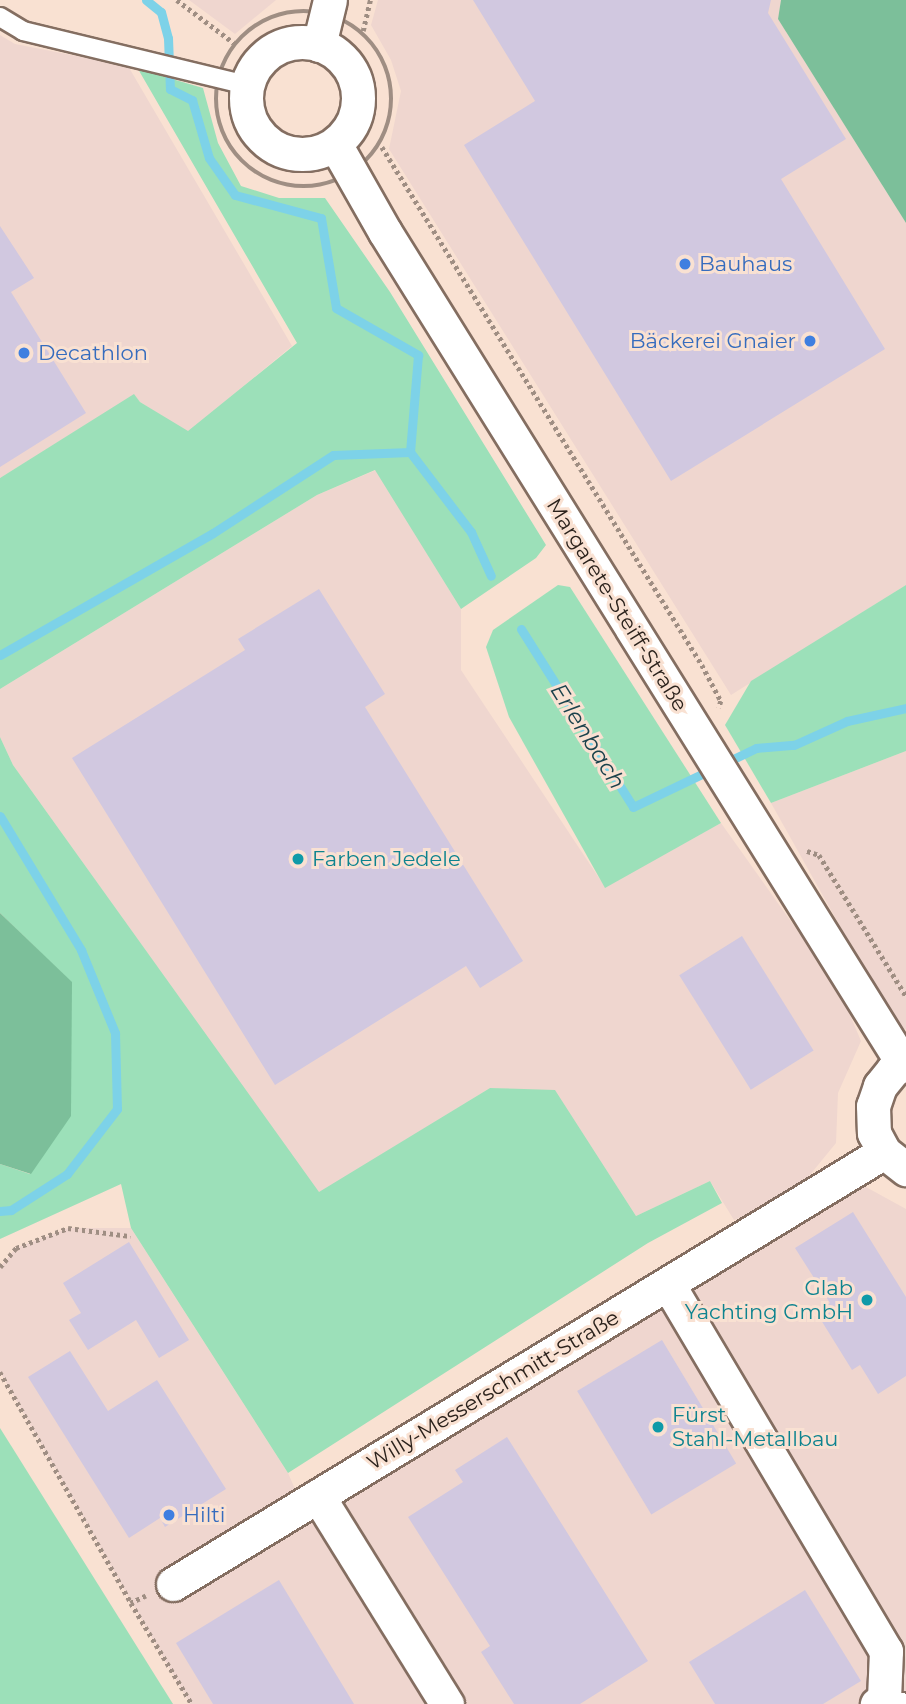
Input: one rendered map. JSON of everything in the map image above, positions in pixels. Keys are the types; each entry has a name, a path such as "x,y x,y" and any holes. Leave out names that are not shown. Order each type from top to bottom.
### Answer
{"street":[{"path":"325,20 340,57 357,87 357,109 348,130 342,158 313,153 292,154 271,146 256,132 233,81 254,68 270,51 290,43 325,20"},
{"name":"Margarete-Steiff-Straße","path":"342,158 904,1063"},
{"path":"895,1160 874,1132 873,1106 880,1086 904,1063"},
{"name":"Willy-Messerschmitt-Straße","path":"173,1584 668,1284 895,1160"},
{"path":"668,1284 886,1651 889,1702"},
{"path":"318,1496 447,1704"}],"lane":[{"path":"0,17 23,30 181,66 233,81"}],"path":[{"path":"177,0 234,43"},
{"path":"363,31 370,0"},
{"path":"302,11 363,31 383,57 393,80 394,103 390,129 382,148 342,158 322,185 286,187 249,170 237,160 223,132 216,98 233,81 234,43 258,23 284,12 302,11"},
{"path":"382,148 702,665 721,701 708,751"},
{"path":"0,1267 16,1248 68,1228 130,1236"},
{"path":"0,1372 131,1603 192,1704"},
{"path":"131,1603 173,1584"}],"shaded area":[{"path":"189,0 276,0 235,34"},
{"path":"378,0 781,0 778,19 906,223 906,585 731,695 389,149 401,91 391,60 371,25"},
{"path":"0,35 15,44 128,66 292,346 188,432 140,402 134,395 0,478"},
{"path":"376,470 461,609 461,670 605,887 721,823 839,989 861,1041 838,1093 836,1143 791,1198 734,1220 710,1181 636,1216 555,1091 490,1088 319,1193 13,765 0,737 0,689 317,495"},
{"path":"906,751 906,1029 903,1029 864,969 771,803"},
{"path":"855,1181 906,1209 906,1704 190,1704 0,1372 0,1267 16,1248 68,1228 131,1228 288,1473 298,1496"}],"green space":[{"path":"781,0 906,0 906,223 778,19"},
{"path":"138,69 203,88 218,143 241,186 279,198 325,198 390,292 546,545 536,558 461,609 375,470 317,495 0,689 0,478 134,394 140,402 188,431 297,343"},
{"path":"558,585 570,587 721,823 605,888 509,717 486,647 493,630"},
{"path":"906,585 906,751 771,803 725,725 751,681"},
{"path":"0,737 13,765 319,1192 490,1088 555,1090 636,1216 710,1181 722,1203 648,1243 288,1473 131,1228 121,1184 0,1239 0,1164 30,1174 72,983 0,913"},
{"path":"0,913 72,982 71,1116 31,1174 0,1164"},
{"path":"0,1428 173,1704 0,1704"}],"building":[{"name":"Bauhaus","path":"473,0 771,0 768,13 846,139 781,179 885,349 671,481 464,145 535,101"},
{"name":"Decathlon","path":"0,226 34,278 11,292 86,413 0,467"},
{"name":"Farben Jedele","path":"319,589 385,694 365,707 523,961 480,988 466,966 275,1085 72,758 245,650 238,639"},
{"path":"742,936 814,1050 751,1090 679,975"},
{"name":"Glab Yachting GmbH","path":"853,1212 906,1297 906,1376 878,1394 860,1365 852,1370 816,1312 830,1303 795,1248"},
{"path":"129,1242 189,1340 159,1358 136,1320 88,1350 69,1320 81,1313 63,1283"},
{"name":"Fürst Stahl-Metallbau","path":"662,1340 736,1463 651,1514 577,1391"},
{"path":"70,1351 108,1411 157,1380 226,1489 165,1527 160,1518 129,1538 28,1377"},
{"path":"507,1437 648,1661 580,1704 514,1704 481,1652 490,1646 408,1517 463,1482 455,1470"},
{"path":"279,1580 354,1704 213,1704 176,1643"},
{"path":"805,1590 861,1681 823,1704 715,1704 689,1662"}],"waterway":[{"name":"Erlenbach","path":"146,0 161,12 168,38 170,89 192,100 209,158 235,195 321,218 336,308 418,355 410,452 471,532 491,576"},
{"path":"0,655 213,533 333,455 410,452"},
{"name":"Erlenbach","path":"521,629 633,807 756,748 794,745 847,721 906,708"},
{"path":"0,816 81,950 115,1033 117,1109 67,1174 11,1210 0,1211"}],"place":[{"name":"Bauhaus","path":"685,264"},
{"name":"Bäckerei Gnaier","path":"810,341"},
{"name":"Decathlon","path":"24,353"},
{"name":"Farben Jedele","path":"298,859"},
{"name":"Glab Yachting GmbH","path":"867,1300"},
{"name":"Fürst Stahl-Metallbau","path":"658,1427"},
{"name":"Hilti","path":"169,1515"}]}
